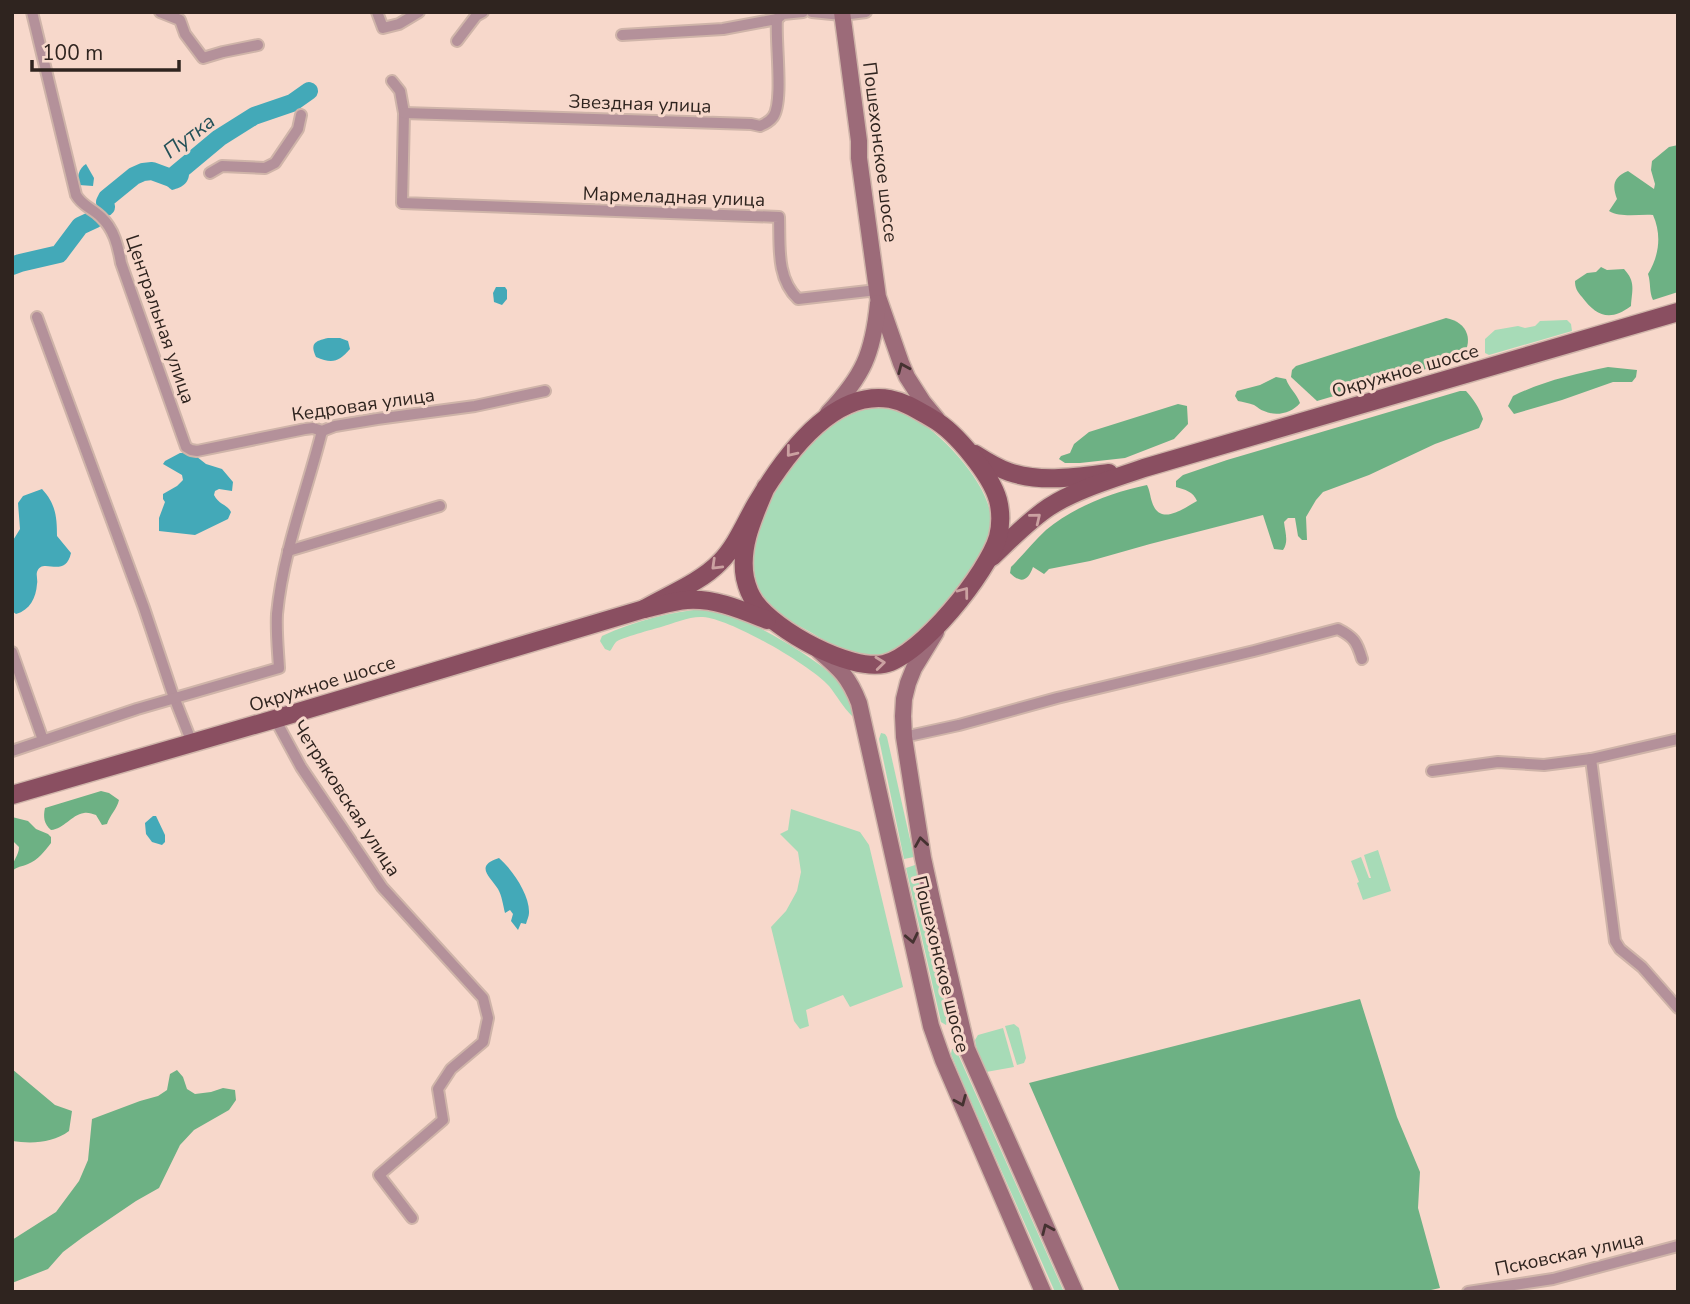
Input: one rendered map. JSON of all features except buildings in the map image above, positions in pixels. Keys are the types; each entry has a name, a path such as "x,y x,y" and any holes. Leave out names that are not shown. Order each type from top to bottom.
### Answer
{"main road":[{"name":"Пошехонское шоссе","path":"842,13 878,293"},
{"path":"821,422 854,383 867,358 875,333 878,293"},
{"path":"878,293 907,377 941,424"},
{"name":"Окружное шоссе","path":"766,487 753,517 743,558 748,590 755,603 783,627 814,648 862,663 887,664 915,647 943,620 985,564 1028,523 1051,506 1092,487 1144,468 1678,312"},
{"name":"Окружное шоссе","path":"644,609 706,575 722,561 766,487 794,448 821,422 855,403 870,399 892,399 941,424 967,450 990,483 999,503 1000,521 998,537 985,564"},
{"name":"Окружное шоссе","path":"967,450 1009,472 1032,477 1075,477 1144,468"},
{"name":"Окружное шоссе","path":"12,795 680,600 702,600 743,610 783,627"},
{"name":"Пошехонское шоссе","path":"943,620 918,661 904,699 904,737 928,881 967,1049 1075,1292"},
{"name":"Пошехонское шоссе","path":"814,648 844,673 859,703 931,1026 1042,1292"},
{"path":"935,1038 961,1029"}],"street":[{"name":"Центральная улица","path":"32,12 76,195 79,201 100,215 117,242 121,262 186,447"},
{"path":"377,12 383,28 399,24 419,12"},
{"path":"457,41 482,12"},
{"path":"622,35 723,29 774,15 803,12"},
{"path":"812,12 866,12"},
{"path":"160,13 180,20 185,34 203,58 258,45"},
{"name":"Звездная улица","path":"404,113 760,126 774,116 779,103 774,15"},
{"path":"393,80 400,90 404,113"},
{"name":"Мармеладная улица","path":"404,113 402,203 779,218 781,270 789,290 798,299 878,293"},
{"path":"210,173 222,166 265,168 275,163 298,129 301,115"},
{"path":"37,317 192,743"},
{"name":"Кедровая улица","path":"186,447 197,452 313,428 322,431 335,426 377,419 475,407 545,391"},
{"path":"12,751 174,698 279,668 277,617 280,594 288,551 322,431"},
{"path":"288,551 440,506"},
{"path":"904,737 1338,629 1357,644 1362,659"},
{"path":"12,652 43,740"},
{"name":"Четряковская улица","path":"275,719 301,767 382,887 483,998 488,1018 483,1042 451,1069 438,1089 443,1120 379,1175 412,1218"},
{"path":"1432,771 1498,762 1544,765 1591,759 1678,739"},
{"path":"1591,759 1615,941 1678,1008"},
{"name":"Псковская улица","path":"1468,1292 1553,1279 1678,1247"}],"green space":[{"path":"1678,145 1678,292 1653,300 1648,274 1657,253 1658,238 1653,215 1625,215 1609,211 1617,199 1614,186 1619,176 1628,171 1654,189 1652,161 1669,147"},
{"path":"1601,267 1607,270 1624,269 1632,282 1631,306 1616,314 1604,315 1593,309 1576,288 1575,281"},
{"path":"1446,318 1460,324 1467,334 1467,346 1460,359 1317,401 1291,377 1296,366"},
{"path":"1567,320 1572,331 1489,355 1485,353 1485,339 1495,330 1535,326 1540,321"},
{"path":"1608,367 1637,370 1636,377 1632,382 1613,382 1514,414 1508,406 1513,396 1536,386"},
{"path":"1276,377 1286,379 1300,403 1288,412 1269,413 1238,401 1235,396 1237,391 1260,385"},
{"path":"1466,391 1478,407 1483,419 1479,428 1323,492 1306,517 1307,540 1298,536 1295,518 1288,518 1284,522 1286,540 1283,550 1274,549 1263,515 1090,561 1049,569 1044,574 1033,567 1029,575 1021,580 1010,573 1011,567 1046,530 1068,514 1094,502 1147,485 1156,509 1166,515 1173,514 1197,501 1191,493 1176,487 1176,481 1183,475"},
{"path":"1178,404 1187,406 1188,424 1174,439 1125,458 1080,463 1065,463 1059,459 1070,453 1074,444 1089,432"},
{"path":"878,407 896,409 909,415 925,425 951,449 964,463 984,494 990,510 991,524 988,536 972,567 948,601 924,628 896,649 881,655 868,656 834,646 768,605 756,586 751,553 754,535 769,502 806,448 840,421 858,412"},
{"path":"707,609 723,612 754,625 816,662 843,688 852,716 829,686 805,667 769,644 716,620 698,617 682,620 619,640 610,651 605,649 600,641 602,636 640,621 667,614"},
{"path":"881,733 887,737 914,857 904,859 879,739"},
{"path":"101,791 119,800 107,824 102,825 96,815 86,813 75,816 56,829 51,830 47,825 45,808"},
{"path":"791,809 860,832 869,845 903,987 850,1007 843,995 806,1010 809,1026 800,1029 794,1021 771,927 786,911 797,891 801,872 798,852 780,834 788,830"},
{"path":"12,817 28,821 36,829 48,834 51,843 35,860 12,871 19,847 12,840"},
{"path":"1378,850 1391,891 1363,900 1351,861 1361,857 1371,878 1364,855"},
{"path":"915,865 948,1019 946,1025 941,1022 906,868"},
{"path":"1360,999 1397,1117 1420,1172 1418,1208 1440,1288 1422,1292 1120,1292 1029,1083"},
{"path":"1014,1024 1019,1028 1026,1058 1024,1063 1017,1065 1005,1026"},
{"path":"1003,1028 1014,1067 986,1072 978,1056 975,1040 978,1035"},
{"path":"952,1049 957,1052 1064,1292 1055,1292 963,1084 951,1054"},
{"path":"12,1069 55,1105 72,1111 69,1131 42,1142 12,1141"},
{"path":"177,1070 187,1089 195,1094 223,1088 235,1090 236,1100 229,1110 194,1130 180,1145 159,1188 83,1237 63,1252 48,1269 12,1283 12,1240 56,1212 79,1181 88,1160 92,1119 158,1096 167,1090 170,1074"}],"water":[{"path":"86,164 94,178 93,186 79,185 79,173"},
{"path":"183,166 189,170 187,181 172,190 164,178 173,169"},
{"path":"496,287 505,287 507,290 507,299 502,305 494,302 493,293"},
{"path":"328,338 348,341 350,349 335,360 327,361 316,357 314,344"},
{"path":"180,453 192,453 206,464 222,469 233,482 232,491 219,489 214,495 231,512 228,519 195,535 159,531 159,518 165,502 163,494 183,480 182,475 163,464"},
{"path":"42,489 55,511 57,536 71,553 64,565 40,568 37,572 34,599 25,610 16,614 12,611 12,542 20,529 18,503 23,496"},
{"path":"156,816 165,835 162,845 152,842 146,834 145,823"},
{"path":"499,858 514,875 527,898 528,917 526,924 521,923 518,930 511,921 513,914 510,910 505,913 499,892 486,872 487,864"}],"waterway":[{"name":"Путка","path":"106,207 107,198 134,176 152,171 171,178 219,138 254,116 292,103 309,91"},
{"name":"Путка","path":"12,266 59,254 80,226 95,219"}]}
